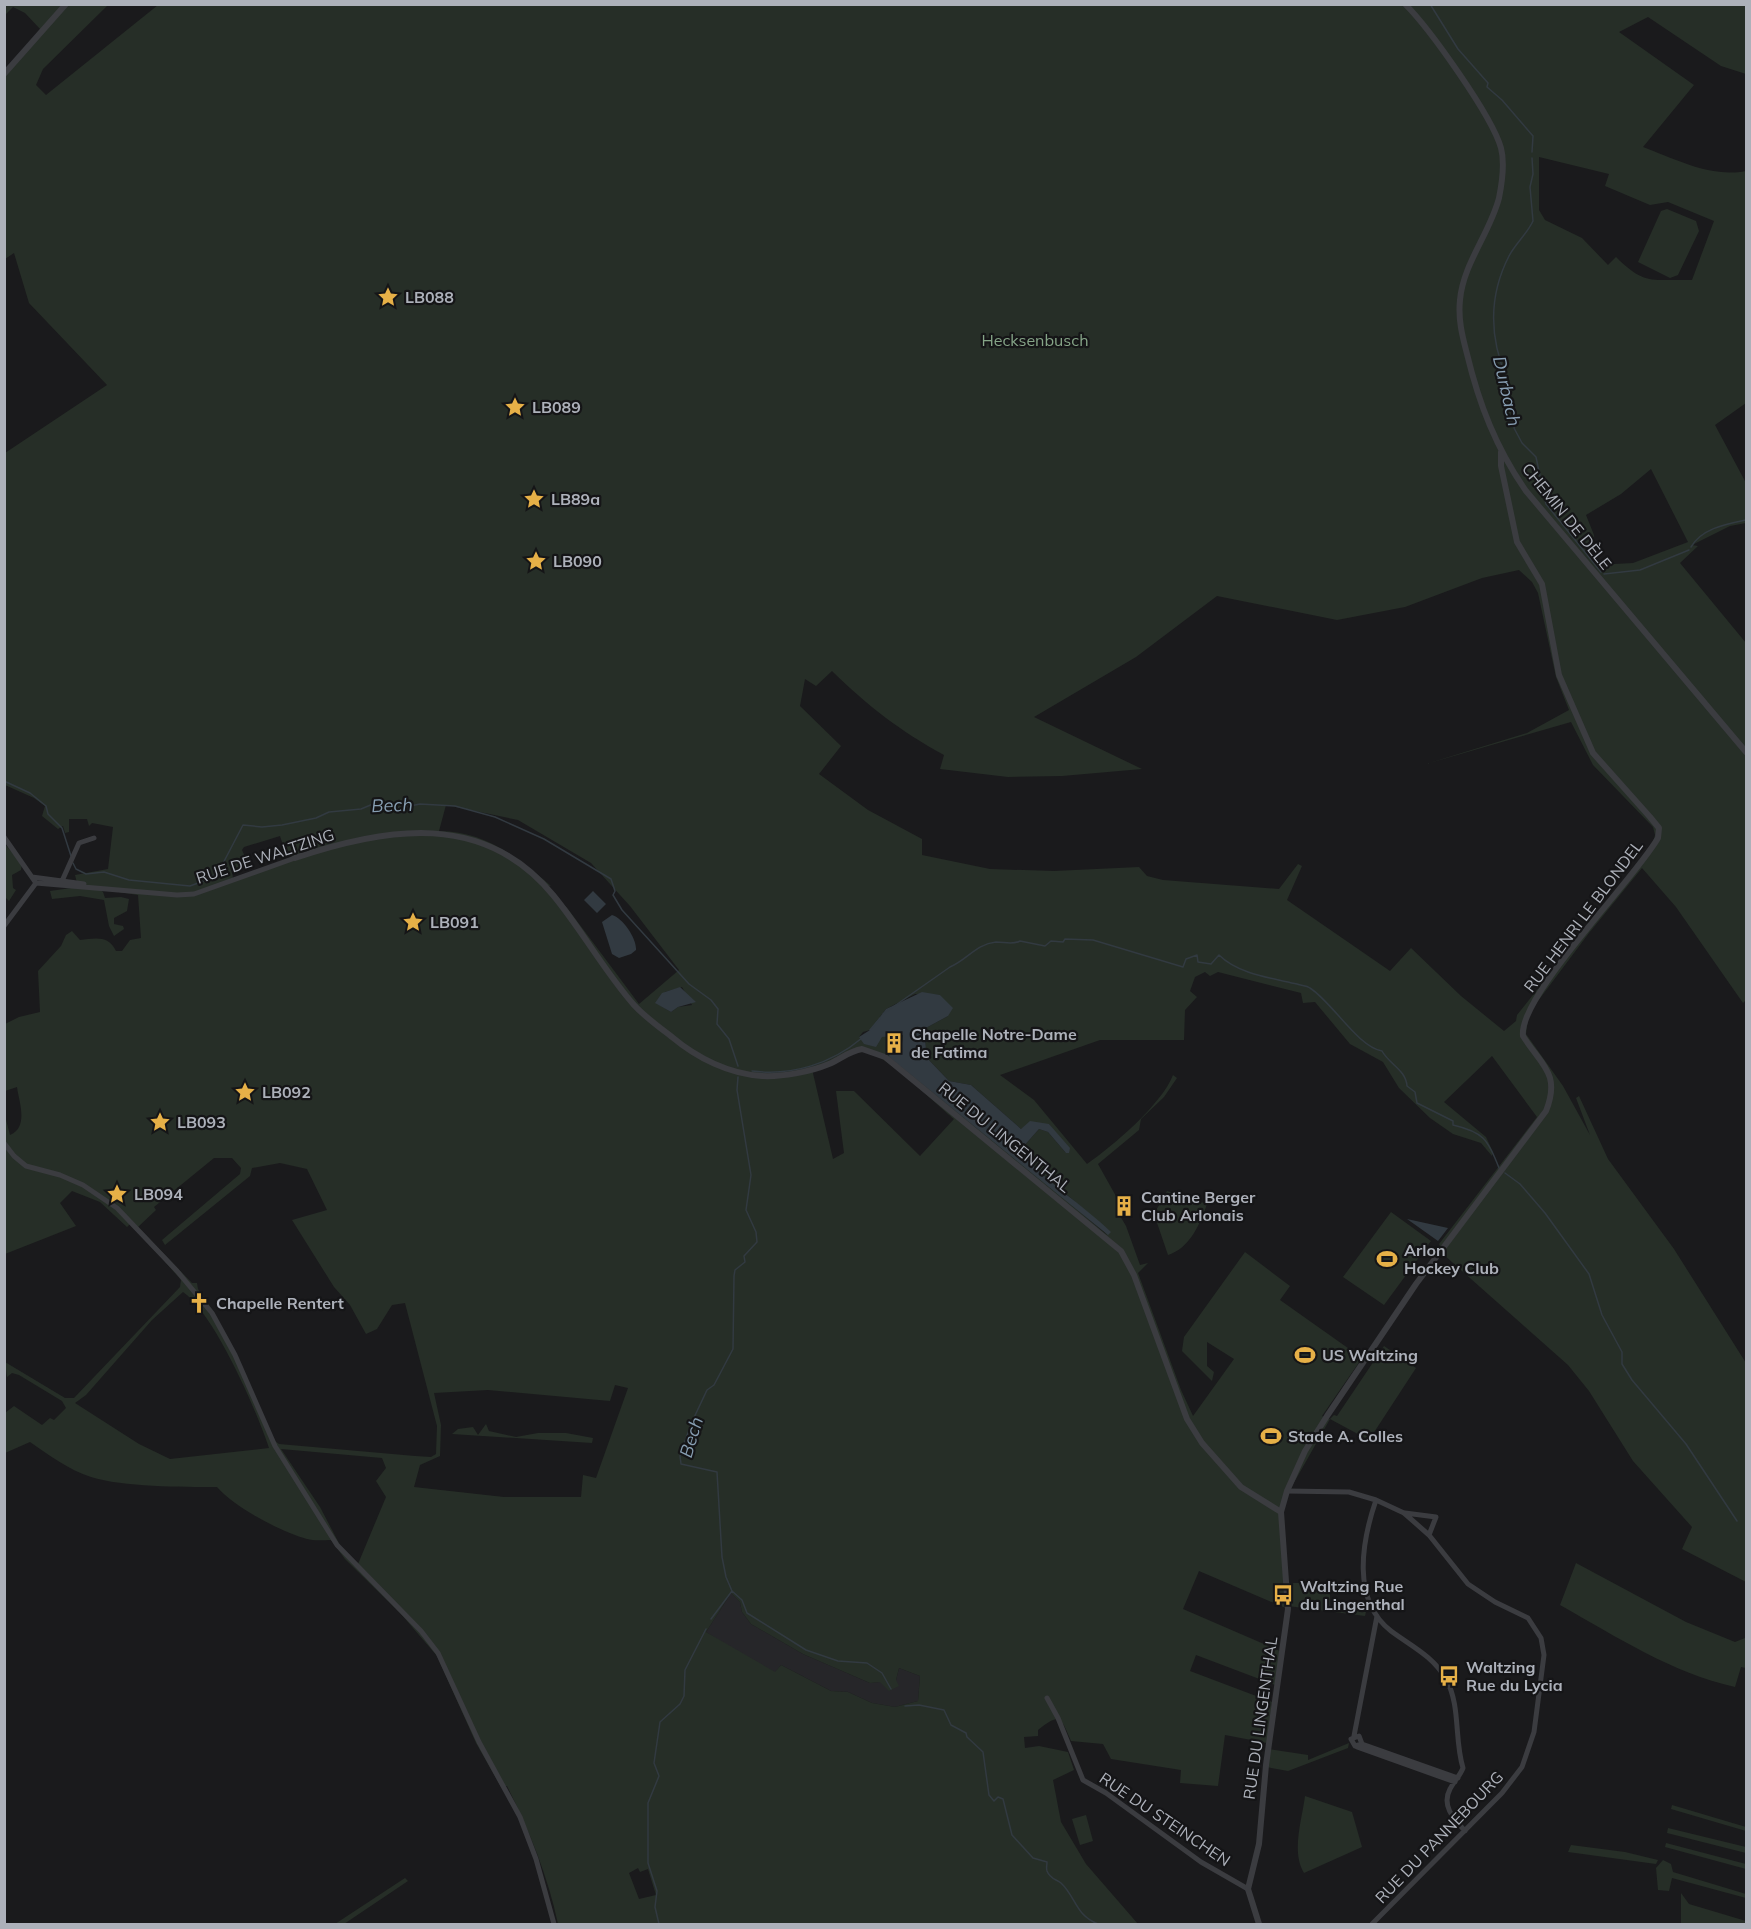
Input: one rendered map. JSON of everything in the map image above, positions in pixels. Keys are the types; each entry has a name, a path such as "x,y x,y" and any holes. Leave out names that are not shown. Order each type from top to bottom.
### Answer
{"street":[{"path":"4,74 66,4"},
{"name":"CHEMIN DE DÈLE","path":"1405,4 1479,105 1497,135 1502,151 1502,175 1498,199 1466,276 1460,297 1458,319 1473,381 1487,422 1501,452 1526,491 1746,752"},
{"name":"RUE HENRI LE BLONDEL","path":"1287,1491 1305,1451 1416,1284 1546,1111 1552,1082 1549,1073 1523,1036 1526,1013 1586,930 1658,838 1659,828 1593,753 1559,675 1542,584 1517,542 1501,466 1501,452"},
{"name":"RUE DU LINGENTHAL","path":"438,833 465,836 486,843 528,870 553,895 635,1006 680,1044 712,1063 744,1073 769,1076 812,1069 861,1049 885,1057 1121,1251 1134,1275 1186,1419 1202,1443 1241,1487 1281,1512"},
{"name":"RUE DE WALTZING","path":"36,883 177,895 194,894 295,858 386,836 438,833"},
{"path":"4,837 36,883 4,926"},
{"path":"62,881 79,843 94,838"},
{"path":"32,877 95,885 97,888"},
{"path":"4,1143 26,1166 60,1175 83,1185 117,1208 192,1287 212,1313 235,1355 274,1446 341,1550 416,1626 438,1653 479,1742 520,1817 536,1858 554,1924"},
{"name":"RUE DU PANNEBOURG","path":"1287,1491 1341,1491 1376,1500 1404,1514 1429,1535 1468,1584 1495,1602 1528,1618 1541,1638 1544,1655 1534,1732 1527,1756 1502,1793 1372,1924"},
{"name":"RUE DU LINGENTHAL","path":"1248,1889 1259,1844 1266,1767 1288,1610 1281,1512 1287,1491"},
{"path":"1376,1500 1365,1537 1362,1564 1367,1590 1377,1616 1390,1630 1434,1661 1446,1680 1455,1704 1458,1753 1462,1768 1447,1796 1447,1806 1451,1816 1465,1831"},
{"name":"RUE DU PANNEBOURG","path":"1404,1514 1417,1513 1436,1518 1429,1535"},
{"path":"1377,1616 1354,1736 1360,1737 1359,1745 1456,1780"},
{"name":"RUE DU STEINCHEN","path":"1047,1698 1058,1718 1083,1780 1106,1793 1193,1857 1248,1889"},
{"path":"1248,1889 1259,1924"}],"shaded area":[{"path":"593,891 606,904 597,913 584,900"},
{"path":"612,915 625,924 636,945 636,950 631,954 619,958 612,954 602,922"},
{"path":"680,987 696,1002 678,1007 671,1012 655,1003 662,993"},
{"path":"922,992 940,995 953,1008 948,1016 924,1029 927,1058 949,1081 971,1085 1021,1129 1030,1121 1049,1124 1070,1148 1069,1153 1066,1153 1048,1132 1039,1129 1023,1147 1022,1153 1111,1232 1108,1235 889,1057 891,1046 902,1043 903,1035 882,1037 876,1047 864,1044 859,1037 870,1030 886,1009"},
{"path":"1407,1219 1448,1228 1438,1241"},
{"path":"731,1593 740,1602 742,1612 751,1624 803,1654 870,1683 896,1680 899,1668 920,1676 918,1701 895,1707 872,1703 848,1692 831,1691 781,1665 775,1673 732,1649 706,1632"}],"green space":[{"name":"Hecksenbusch","path":"4,5 108,5 43,69 36,85 46,95 158,5 1746,5 1746,74 1721,66 1648,17 1619,32 1694,85 1643,147 1706,170 1746,171 1746,403 1715,425 1746,483 1746,523 1730,526 1692,545 1698,546 1680,563 1746,643 1746,1000 1743,1003 1676,907 1642,868 1589,933 1529,1013 1526,1034 1563,1086 1590,1135 1576,1098 1579,1096 1608,1159 1674,1249 1746,1363 1746,1582 1682,1549 1692,1527 1633,1461 1589,1391 1568,1365 1444,1255 1439,1244 1537,1117 1492,1056 1444,1102 1486,1137 1493,1152 1492,1156 1481,1143 1453,1134 1430,1118 1399,1088 1383,1062 1350,1044 1315,1002 1303,1003 1301,993 1218,972 1210,976 1205,972 1195,977 1190,991 1197,997 1185,1010 1184,1040 1100,1040 1000,1075 1034,1100 1087,1164 1123,1136 1148,1111 1159,1099 1173,1075 1177,1078 1164,1097 1141,1119 1139,1130 1098,1164 1117,1198 1116,1209 1126,1226 1140,1265 1148,1263 1138,1273 1181,1390 1193,1416 1234,1359 1207,1342 1207,1366 1214,1372 1212,1381 1182,1351 1184,1337 1245,1252 1290,1286 1280,1300 1362,1358 1322,1416 1330,1419 1283,1502 1286,1583 1330,1583 1330,1607 1366,1612 1365,1616 1288,1606 1288,1609 1199,1571 1183,1609 1280,1651 1275,1685 1196,1655 1190,1671 1272,1702 1267,1743 1225,1735 1218,1786 1180,1783 1181,1770 1111,1759 1103,1744 1071,1741 1059,1720 1055,1719 1045,1724 1038,1730 1038,1736 1024,1737 1025,1748 1039,1746 1068,1752 1074,1770 1053,1780 1061,1822 1086,1864 1138,1924 558,1924 543,1871 523,1819 507,1786 501,1787 476,1743 437,1656 401,1614 345,1559 331,1540 310,1540 284,1531 235,1503 217,1487 153,1486 119,1483 91,1477 59,1462 30,1442 5,1453 5,1413 14,1406 42,1425 50,1418 54,1420 66,1408 62,1401 19,1375 12,1373 7,1377 5,1362 65,1398 74,1398 180,1287 181,1280 131,1223 127,1227 100,1202 72,1191 60,1203 76,1226 5,1254 5,1116 10,1135 19,1126 21,1114 17,1087 5,1091 5,1024 19,1017 40,1012 38,971 61,946 66,935 72,931 80,940 96,938 110,942 116,951 122,951 130,940 141,938 138,895 99,889 105,898 129,899 127,911 114,918 114,924 123,926 124,929 114,936 109,926 104,900 80,896 52,899 50,891 78,887 75,875 108,869 113,827 92,823 89,826 87,819 69,819 69,832 65,833 63,826 58,829 42,816 45,806 34,798 5,785 5,453 107,385 29,303 14,253 5,259 5,70 41,30 25,13 13,7 5,15","holes":["1539,157 1609,174 1605,186 1650,205 1668,202 1714,221 1692,280 1667,280 1642,277 1616,257 1608,265 1582,238 1545,220 1539,210","1651,469 1688,542 1633,563 1596,565 1594,535 1586,515 1621,494","1519,570 1532,582 1538,593 1556,677 1569,710 1527,733 1426,764 1571,722 1593,765 1653,827 1655,835 1652,845 1517,1015 1516,1021 1504,1031 1461,996 1411,948 1390,971 1287,900 1302,866 1298,864 1279,889 1163,880 1147,876 1139,867 1054,871 990,869 922,855 922,839 868,810 819,774 841,746 800,706 805,679 816,686 832,671 858,696 885,717 944,755 940,769 1008,777 1062,776 1142,769 1034,717 1136,657 1217,596 1337,620 1405,607 1482,578","446,805 518,820 591,863 630,906 679,970 639,1004 568,909 545,885 551,886 513,856 486,841 439,831","280,836 286,854 294,858 233,879 232,869 248,864 242,850 244,847","682,987 692,1005 678,1007 671,1012 656,1003 665,992","915,994 940,995 948,1016 924,1029 927,1058 949,1081 971,1085 1021,1129 1049,1124 1066,1153 1048,1132 1039,1129 1023,1147 1022,1153 1088,1213 1107,1235 1073,1206 902,1043 903,1035 859,1037 863,1032 870,1030 886,1009","862,1049 871,1052 895,1068 954,1119 920,1156 854,1091 836,1091 844,1153 833,1159 812,1069","214,1158 232,1158 241,1168 240,1174 162,1240 165,1245 250,1176 252,1168 280,1163 307,1169 327,1210 292,1220 334,1287 350,1305 366,1334 377,1329 392,1305 405,1303 437,1426 436,1454 431,1457 415,1456 279,1444 275,1441 214,1312 198,1289 197,1283 192,1283 138,1227 156,1210 154,1207","183,1292 195,1303 221,1341 245,1388 269,1448 170,1459 139,1444 75,1403 86,1395 152,1320","615,1385 628,1388 596,1478 583,1475 581,1497 504,1497 414,1487 420,1465 440,1456 441,1425 434,1393 488,1390 610,1401","281,1449 382,1458 386,1468 376,1481 386,1497 358,1564 342,1549 320,1507","731,1593 740,1602 742,1612 751,1624 803,1654 870,1683 880,1682 889,1691 899,1686 896,1680 899,1668 920,1676 918,1701 895,1707 872,1703 848,1692 831,1691 781,1665 775,1672 706,1632","638,1868 640,1872 648,1869 656,1895 639,1899 629,1873"]},
{"path":"1667,209 1696,221 1699,231 1678,275 1670,278 1638,262 1661,211"},
{"path":"4,843 22,864 21,870 12,875 13,888 16,890 9,901 5,897"},
{"path":"1167,1191 1207,1204 1188,1241 1176,1252 1168,1255 1154,1214"},
{"name":"Arlon Hockey Club","path":"1391,1212 1431,1241 1384,1305 1343,1277"},
{"path":"1384,1346 1416,1368 1369,1440 1330,1419 1334,1415 1337,1416"},
{"path":"486,1424 489,1431 516,1437 538,1433 566,1433 593,1438 592,1443 452,1434 458,1429 473,1427 478,1435"},
{"path":"1576,1563 1686,1622 1735,1642 1745,1638 1746,1628 1746,1668 1741,1667 1735,1687 1689,1673 1667,1663 1560,1605"},
{"path":"1349,1743 1348,1748 1288,1771 1266,1767 1269,1749 1308,1755 1308,1760"},
{"path":"1305,1796 1352,1812 1362,1847 1304,1873 1300,1865 1298,1846"},
{"path":"1672,1805 1746,1827 1746,1831 1671,1809"},
{"path":"1086,1815 1093,1841 1080,1845 1072,1819"},
{"path":"1668,1828 1746,1847 1746,1853 1667,1833"},
{"path":"1666,1843 1746,1864 1746,1869 1665,1847"},
{"path":"1571,1845 1625,1852 1658,1860 1656,1864 1568,1852"},
{"path":"1663,1860 1671,1864 1673,1872 1746,1894 1746,1898 1672,1878 1669,1891 1658,1890 1656,1868"},
{"path":"405,1878 408,1881 344,1924 335,1924"},
{"path":"1681,1893 1689,1904 1746,1921 1746,1924 1681,1924"}],"waterway":[{"name":"Durbach","path":"1430,4 1458,49 1488,83 1487,87 1502,100 1533,136 1532,152"},
{"name":"Durbach","path":"1532,158 1533,174 1530,187 1533,221 1502,271 1494,302 1494,332 1507,379 1503,385 1510,396 1516,418 1514,428 1522,443 1536,457 1546,504 1601,572"},
{"name":"Durbach","path":"1691,547 1708,531 1746,520"},
{"name":"Durbach","path":"1604,574 1640,570 1689,550"},
{"name":"Bech","path":"4,781 30,793 46,806 48,814 62,828 71,856"},
{"name":"Bech","path":"73,863 76,869 86,874 104,872 129,880 190,886 209,879 219,871 243,825 262,827 282,825 316,818 329,812 361,809 373,804 395,809 420,804 455,806 495,817 544,839 611,879 615,891 613,895 622,910 689,984 711,1000 718,1009 717,1024 729,1039 738,1066"},
{"path":"883,1014 989,943 1020,941 1045,946 1051,941 1063,942 1065,939 1093,940 1183,967 1186,959 1197,955 1198,962 1211,964 1219,955 1245,971 1310,988 1354,1033 1373,1048 1382,1051 1404,1076 1407,1086 1415,1092 1417,1103 1453,1121 1453,1125 1483,1138 1488,1143 1499,1168"},
{"path":"870,1030 880,1018"},
{"path":"752,1071 782,1072 810,1066 837,1055 862,1038"},
{"name":"Bech","path":"738,1077 737,1090 751,1175 746,1210 756,1232 757,1242 744,1256 745,1262 735,1270 733,1349 714,1385 707,1390 691,1424 680,1456 681,1464 717,1472 722,1557 726,1577 732,1591 742,1600 747,1613 806,1650 838,1661 867,1663 882,1673 891,1689"},
{"path":"1505,1173 1520,1184 1545,1213 1589,1274 1602,1315 1622,1352 1622,1364 1632,1380 1686,1444 1737,1521"},
{"path":"711,1619 732,1591"},
{"path":"659,1924 655,1907 657,1891 648,1863 648,1803 659,1776 654,1763 660,1722 680,1704 684,1696 685,1670 706,1629"},
{"name":"Bech","path":"905,1706 919,1705 944,1710 951,1725 966,1733 967,1737 983,1752 989,1795 994,1801 998,1797 1003,1799 1012,1835 1033,1858 1047,1862 1050,1876 1066,1888 1080,1911 1098,1924"}],"place":[{"name":"LB088","path":"388,297"},
{"name":"LB089","path":"515,407"},
{"name":"LB89a","path":"534,499"},
{"name":"LB090","path":"536,561"},
{"name":"LB091","path":"413,922"},
{"name":"Chapelle Notre-Dame de Fatima","path":"894,1043"},
{"name":"LB092","path":"245,1092"},
{"name":"LB093","path":"160,1122"},
{"name":"LB094","path":"117,1194"},
{"name":"Cantine Berger Club Arlonais","path":"1124,1206"},
{"name":"Arlon Hockey Club","path":"1387,1259"},
{"name":"Chapelle Rentert","path":"199,1303"},
{"name":"US Waltzing","path":"1305,1355"},
{"name":"Stade A. Colles","path":"1271,1436"},
{"name":"Waltzing Rue du Lingenthal","path":"1283,1595"},
{"name":"Waltzing Rue du Lycia","path":"1449,1676"}]}
